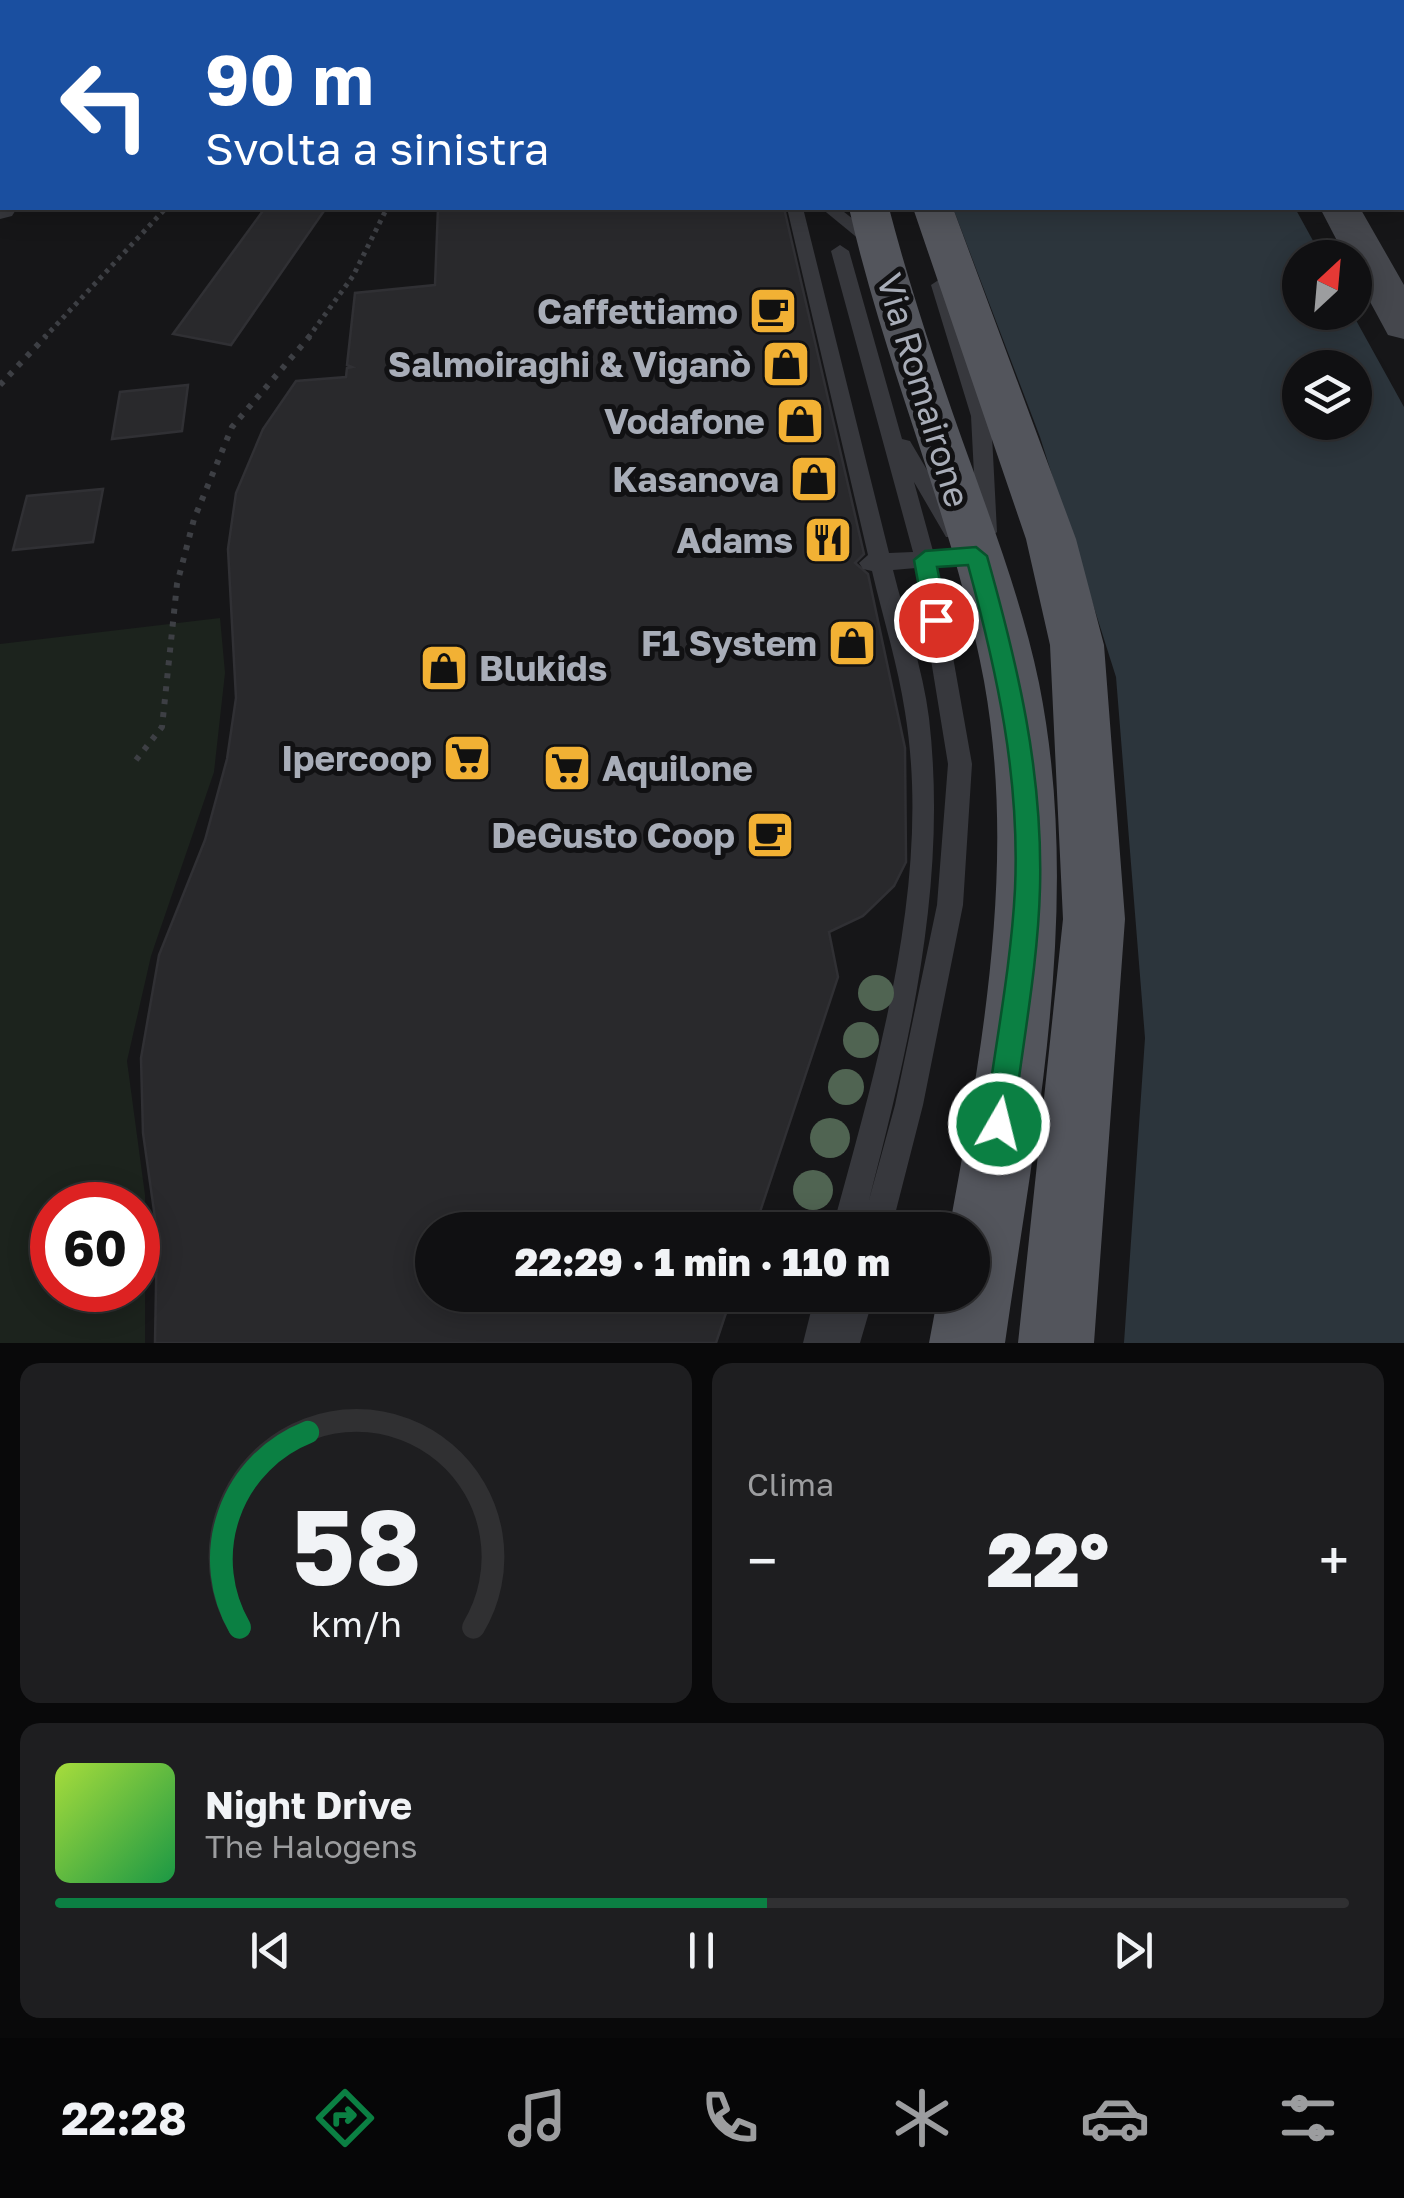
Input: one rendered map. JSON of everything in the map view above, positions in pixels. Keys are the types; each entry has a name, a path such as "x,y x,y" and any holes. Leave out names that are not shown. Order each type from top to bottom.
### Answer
{"main road":[{"path":"1341,210 1404,324"},
{"name":"Via Romairone","path":"890,232 952,492 965,568 1011,683 1024,772 1028,889 1015,1014 967,1343"},
{"path":"890,232 997,376 1051,539 1077,645 1094,919 1056,1343"}],"lane":[{"path":"795,210 873,563 917,713 925,774 924,843 902,1019 852,1212"},
{"path":"835,210 890,232 889,422 965,568 960,764 950,905 909,1105 881,1212"},
{"path":"889,422 965,568"},
{"path":"873,563 965,568"},
{"path":"818,1343 839,1312"},
{"path":"845,1343 848,1312"}],"path":[{"path":"0,384 164,210"},
{"path":"136,760 162,727 177,584 194,519 232,427 328,315 354,276 386,210"}],"shaded area":[{"path":"954,210 1296,210 1313,240 1282,240 1282,330 1361,330 1404,407 1404,1343 1124,1343 1145,1038 1116,677 1040,437"},
{"path":"220,618 225,673 214,772 151,956 127,1061 143,1182 30,1182 30,1312 145,1312 145,1343 0,1343 0,644"}],"building":[{"path":"264,210 325,210 231,345 173,334"},
{"name":"Aquilone","path":"438,210 784,210 864,554 855,563 868,574 905,748 906,862 894,886 863,916 829,932 838,977 760,1212 415,1212 415,1312 726,1312 716,1343 155,1343 156,1312 160,1312 160,1182 150,1182 143,1133 141,1058 159,955 205,840 227,759 236,698 228,549 236,493 263,429 296,381 346,377 347,368 352,367 347,365 355,293 435,285"},
{"path":"188,385 182,431 112,439 120,392"},
{"path":"103,489 93,542 13,550 27,496"}],"place":[{"name":"Caffettiamo","path":"773,311"},
{"name":"Salmoiraghi & Viganò","path":"786,364"},
{"name":"Vodafone","path":"800,421"},
{"name":"Kasanova","path":"814,479"},
{"name":"Adams","path":"828,540"},
{"name":"F1 System","path":"852,643"},
{"name":"Blukids","path":"444,668"},
{"name":"Ipercoop","path":"467,758"},
{"name":"Aquilone","path":"567,768"},
{"name":"DeGusto Coop","path":"770,835"}],"route":[{"path":"936,620 925,560 976,556 1011,683 1024,772 1028,889 999,1124"}]}
